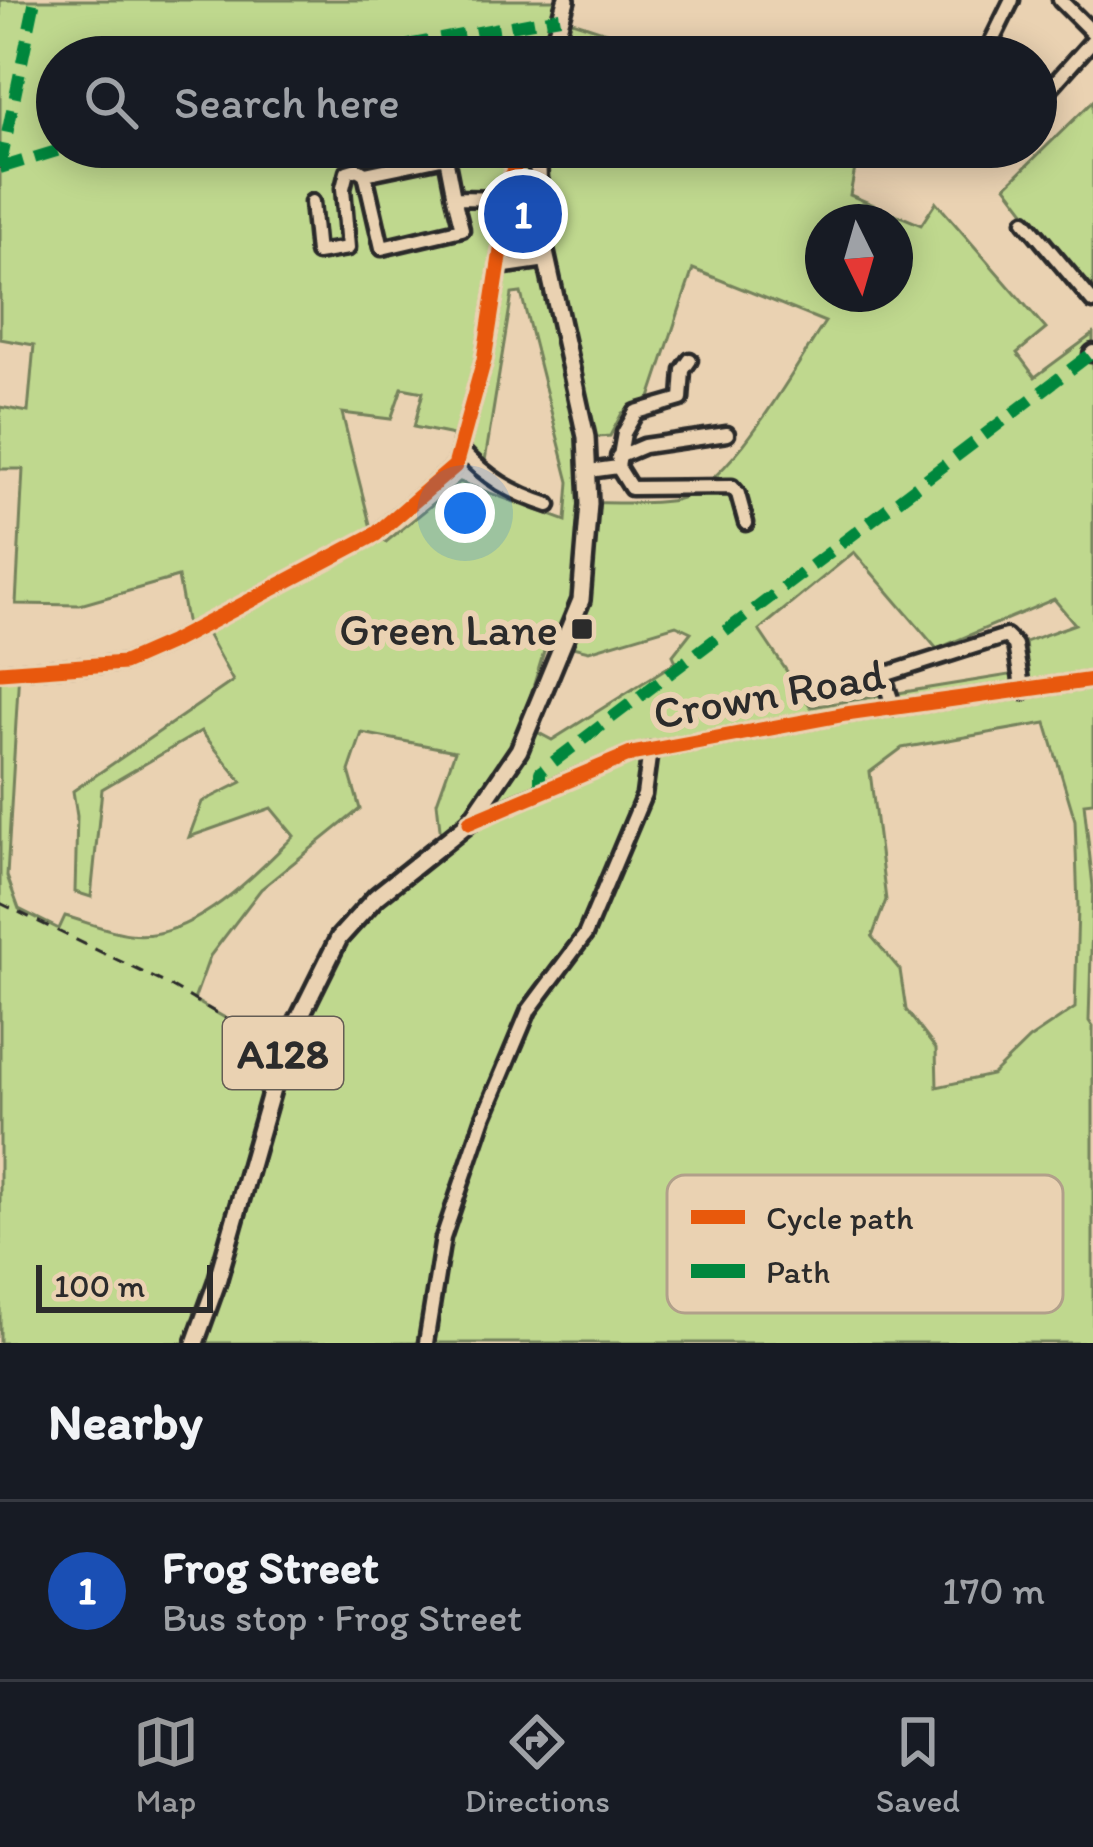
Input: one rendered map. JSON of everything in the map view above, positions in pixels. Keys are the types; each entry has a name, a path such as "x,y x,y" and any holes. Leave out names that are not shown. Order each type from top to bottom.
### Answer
{"main road":[{"path":"556,36 566,0"},
{"name":"A128","path":"195,1343 283,1051 339,938 376,897 470,822 528,730 581,600 589,472 577,386 546,260 537,168"}],"street":[{"path":"994,36 1012,0"},
{"path":"1057,79 1093,36 1060,0"},
{"path":"312,202 317,253 348,248 343,188 347,172 394,168"},
{"path":"365,174 382,248 462,230 448,168"},
{"path":"0,672 124,664 376,534 455,466 484,360 514,168"},
{"path":"454,197 508,199"},
{"path":"1025,221 1093,302"},
{"path":"499,268 546,260"},
{"path":"690,360 683,370 681,400 636,412 629,420 617,462 631,488 732,487 746,524"},
{"path":"589,472 644,446 727,434"},
{"path":"460,449 513,494 549,505"},
{"path":"894,708 887,674 1006,636 1015,645 1023,692"},
{"name":"Crown Road","path":"470,822 588,769 650,750 1093,680"},
{"path":"427,1343 443,1238 484,1117 530,1010 585,935 644,796 650,750"},
{"path":"497,783 512,803"}],"path":[{"path":"0,903 167,984 283,1051"}],"green space":[{"path":"0,0 566,0 560,17 618,36 36,36 36,168 855,168 850,195 871,204 805,204 805,312 913,312 913,222 921,225 936,202 1046,329 1017,353 1035,377 1093,334 1093,802 1084,803 1093,886 1089,1021 1093,1027 1093,1343 0,1343 0,672 19,670 7,876 19,909 59,929 65,916 129,934 175,928 219,903 294,836 271,808 189,837 202,802 242,782 201,731 102,789 91,897 75,892 73,791 233,681 200,621 187,626 178,577 80,605 16,604 23,469 0,469 0,407 28,412 34,345 0,339","holes":["693,269 825,322 759,424 717,474 696,491 665,502 589,503 586,438 610,436 622,413 650,398","521,293 569,482 566,521 460,482 386,542 371,528 342,413 391,419 402,388 423,392 414,427 453,435 452,442 483,473 512,294","854,552 937,649 1054,599 1075,624 1025,642 1028,672 811,707 759,630","676,625 691,632 673,655 676,662 552,740 522,724 547,641 589,651","1046,723 1075,820 1075,1008 1029,1039 992,1075 937,1087 936,1049 906,1010 900,970 872,937 886,900 870,772 902,748","362,733 455,751 437,802 442,846 339,938 304,1009 293,1057 194,1000 210,956 261,889 360,809 349,771"]},
{"path":"1093,101 1093,300 1006,186 1024,168 1057,168 1057,136"}],"marked path":[{"path":"0,168 35,0"},
{"path":"457,36 560,17"},
{"path":"0,168 36,157"},
{"path":"540,791 540,772 1091,354"}],"cycle path":[{"path":"0,672 124,663 172,642 376,534 455,466 484,360 514,168"},
{"path":"470,822 631,754 846,714 1093,680"}],"place":[{"name":"Frog Street","path":"523,214"},
{"name":"Green Lane","path":"582,629"}]}
